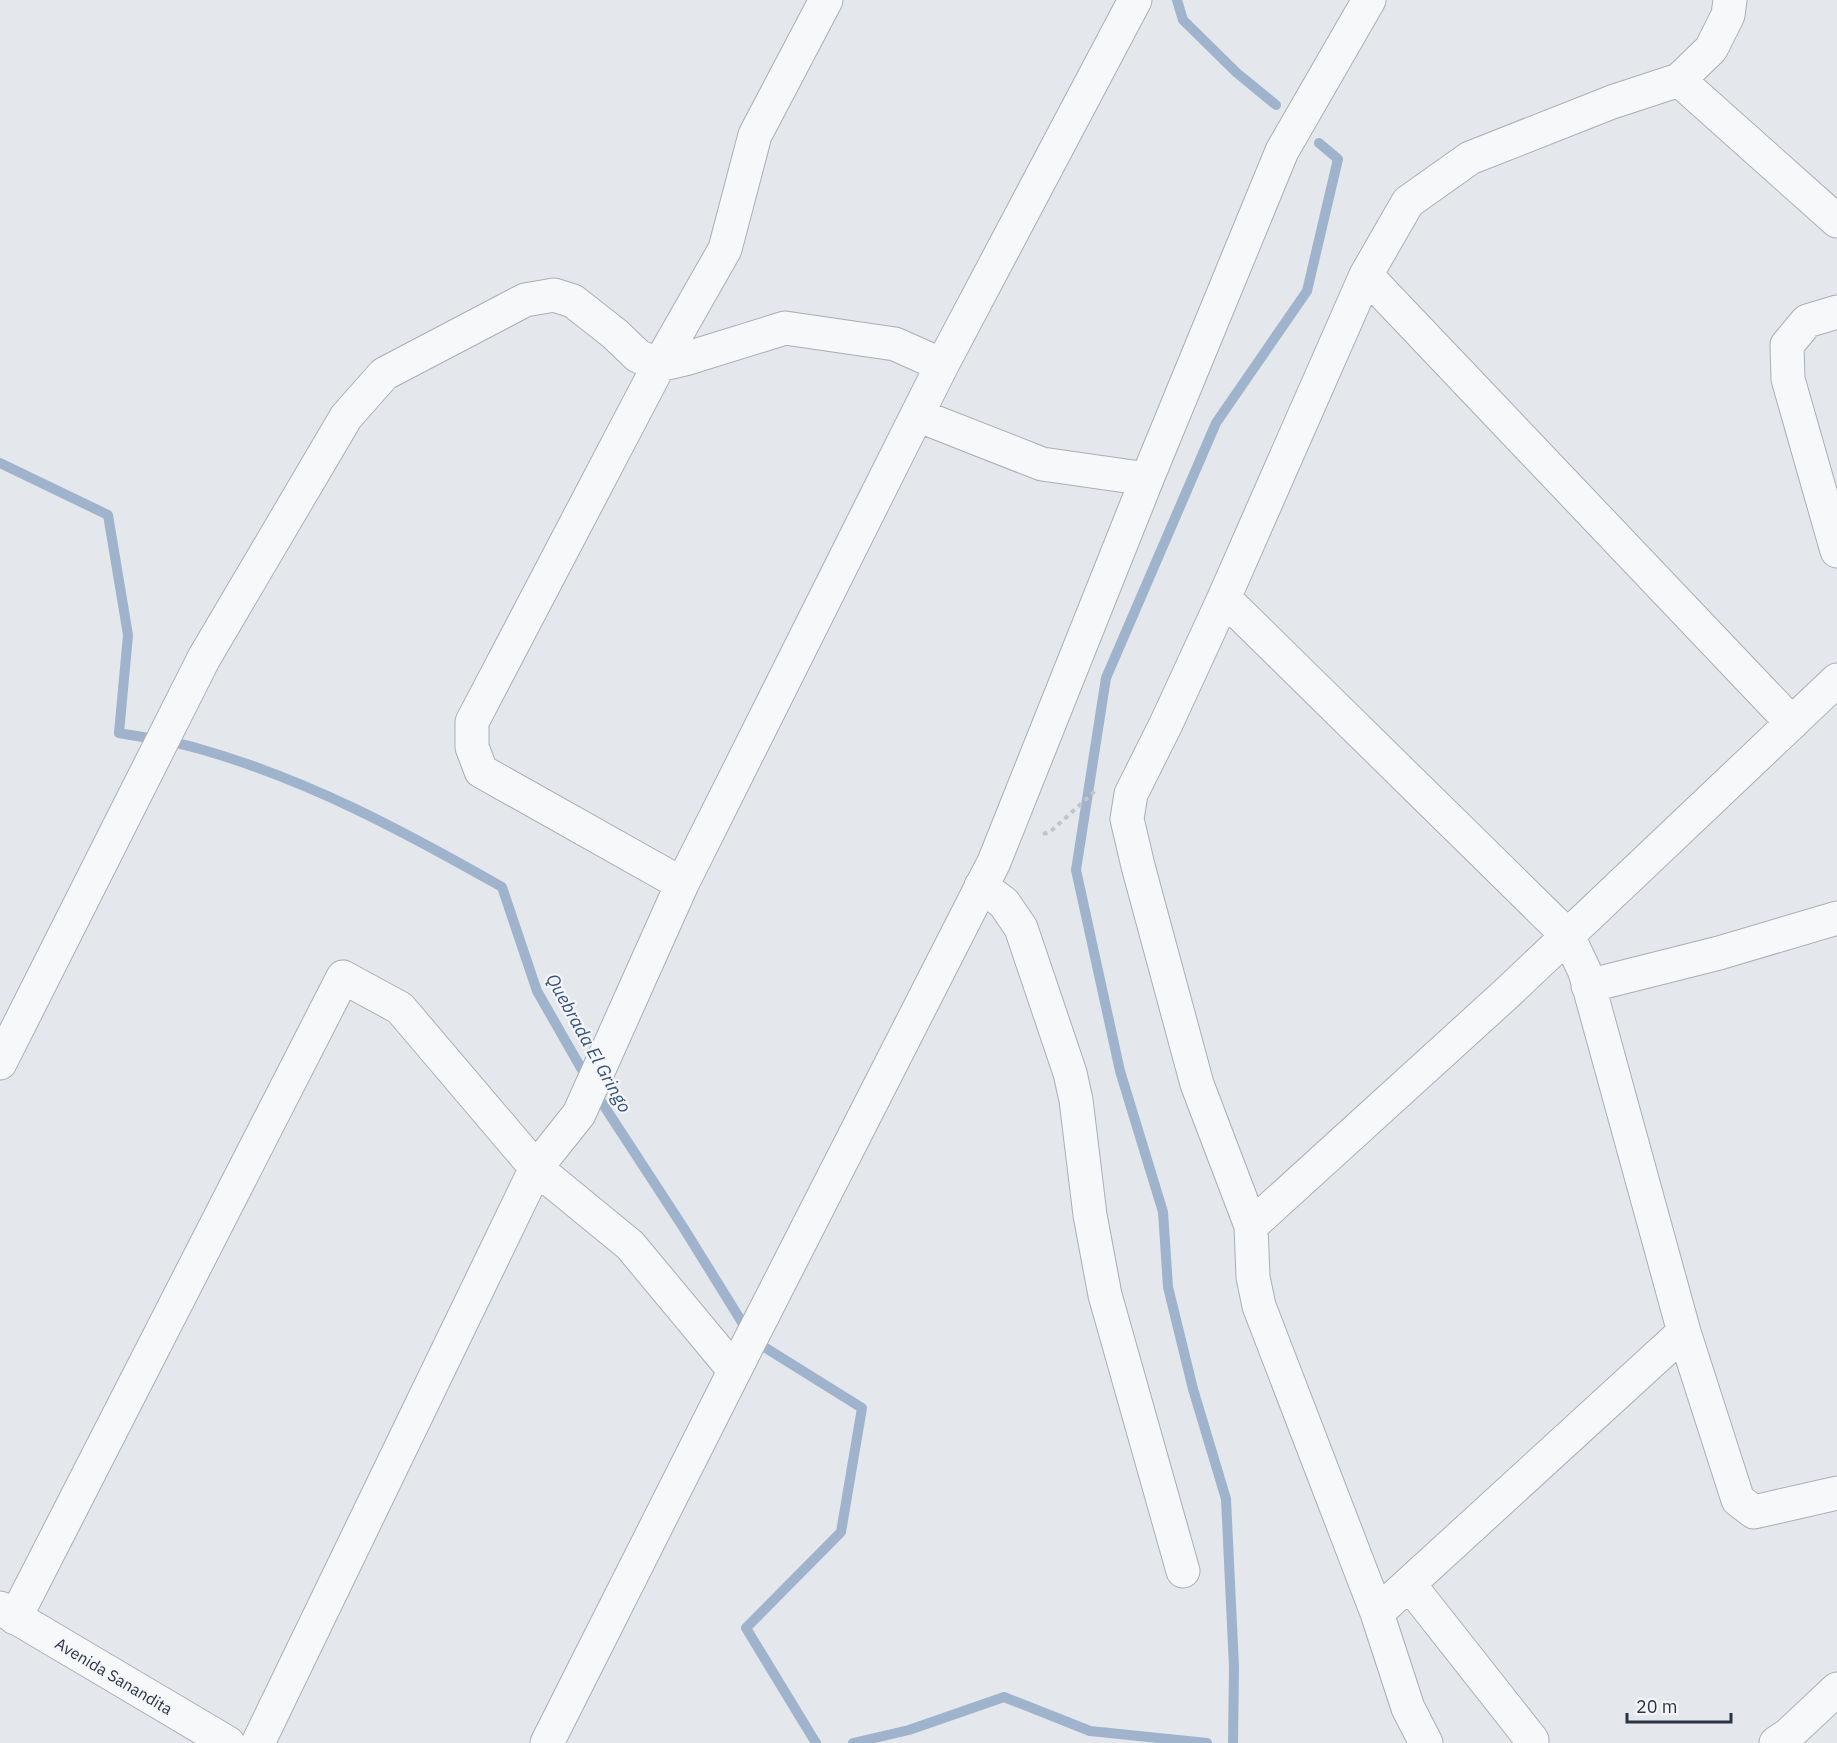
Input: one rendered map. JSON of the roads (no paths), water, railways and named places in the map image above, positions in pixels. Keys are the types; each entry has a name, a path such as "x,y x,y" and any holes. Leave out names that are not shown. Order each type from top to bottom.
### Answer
{"street":[{"path":"682,884 481,771 472,747 472,722 659,365 725,249 755,135 826,0"},
{"path":"258,1743 536,1168 580,1111 682,884 942,365 1135,0"},
{"path":"547,1743 981,886 1001,843 1282,151 1369,0"},
{"path":"1426,1743 1408,1708 1377,1613 1259,1306 1253,1277 1251,1226 1197,1084 1127,819 1131,794 1224,598 1366,275 1408,202 1470,158 1611,102 1679,80 1711,49 1728,15 1730,0"},
{"path":"1679,80 1837,221"},
{"path":"1366,275 1792,723"},
{"path":"0,1063 204,658 346,417 384,374 525,300 554,295 573,301 615,334 638,356 659,365 785,328 894,344 942,365"},
{"path":"1837,312 1807,321 1787,345 1787,356 1788,379 1837,551"},
{"path":"917,415 1042,464 1147,479"},
{"path":"1224,598 1568,936 1580,959 1684,1332 1738,1500 1754,1512 1837,1493"},
{"path":"1251,1226 1506,994 1837,680"},
{"path":"981,886 1004,903 1021,928 1070,1073 1076,1100 1090,1215 1105,1295 1183,1571"},
{"path":"1588,986 1719,953 1837,918"},
{"path":"8,1613 343,977 400,1008 536,1168 630,1245 737,1365"},
{"path":"1377,1613 1684,1332"},
{"path":"1409,1584 1530,1742"},
{"name":"Avenida Sanandita","path":"8,1613 228,1743"},
{"path":"1776,1743 1788,1735 1837,1689"}],"waterway":[{"path":"1177,0 1183,20 1237,73 1276,105"},
{"path":"1233,1743 1234,1667 1226,1499 1193,1389 1168,1287 1163,1212 1120,1071 1076,870 1106,678 1216,423 1307,291 1338,159 1319,143"},
{"name":"Quebrada El Gringo","path":"0,463 108,515 128,635 119,733 190,746 279,776 392,827 502,887 537,991 593,1089 753,1340 862,1408 841,1532 746,1628 816,1743"},
{"name":"Quebrada El Gringo","path":"853,1743 909,1730 1004,1697 1090,1731 1207,1743"}]}
